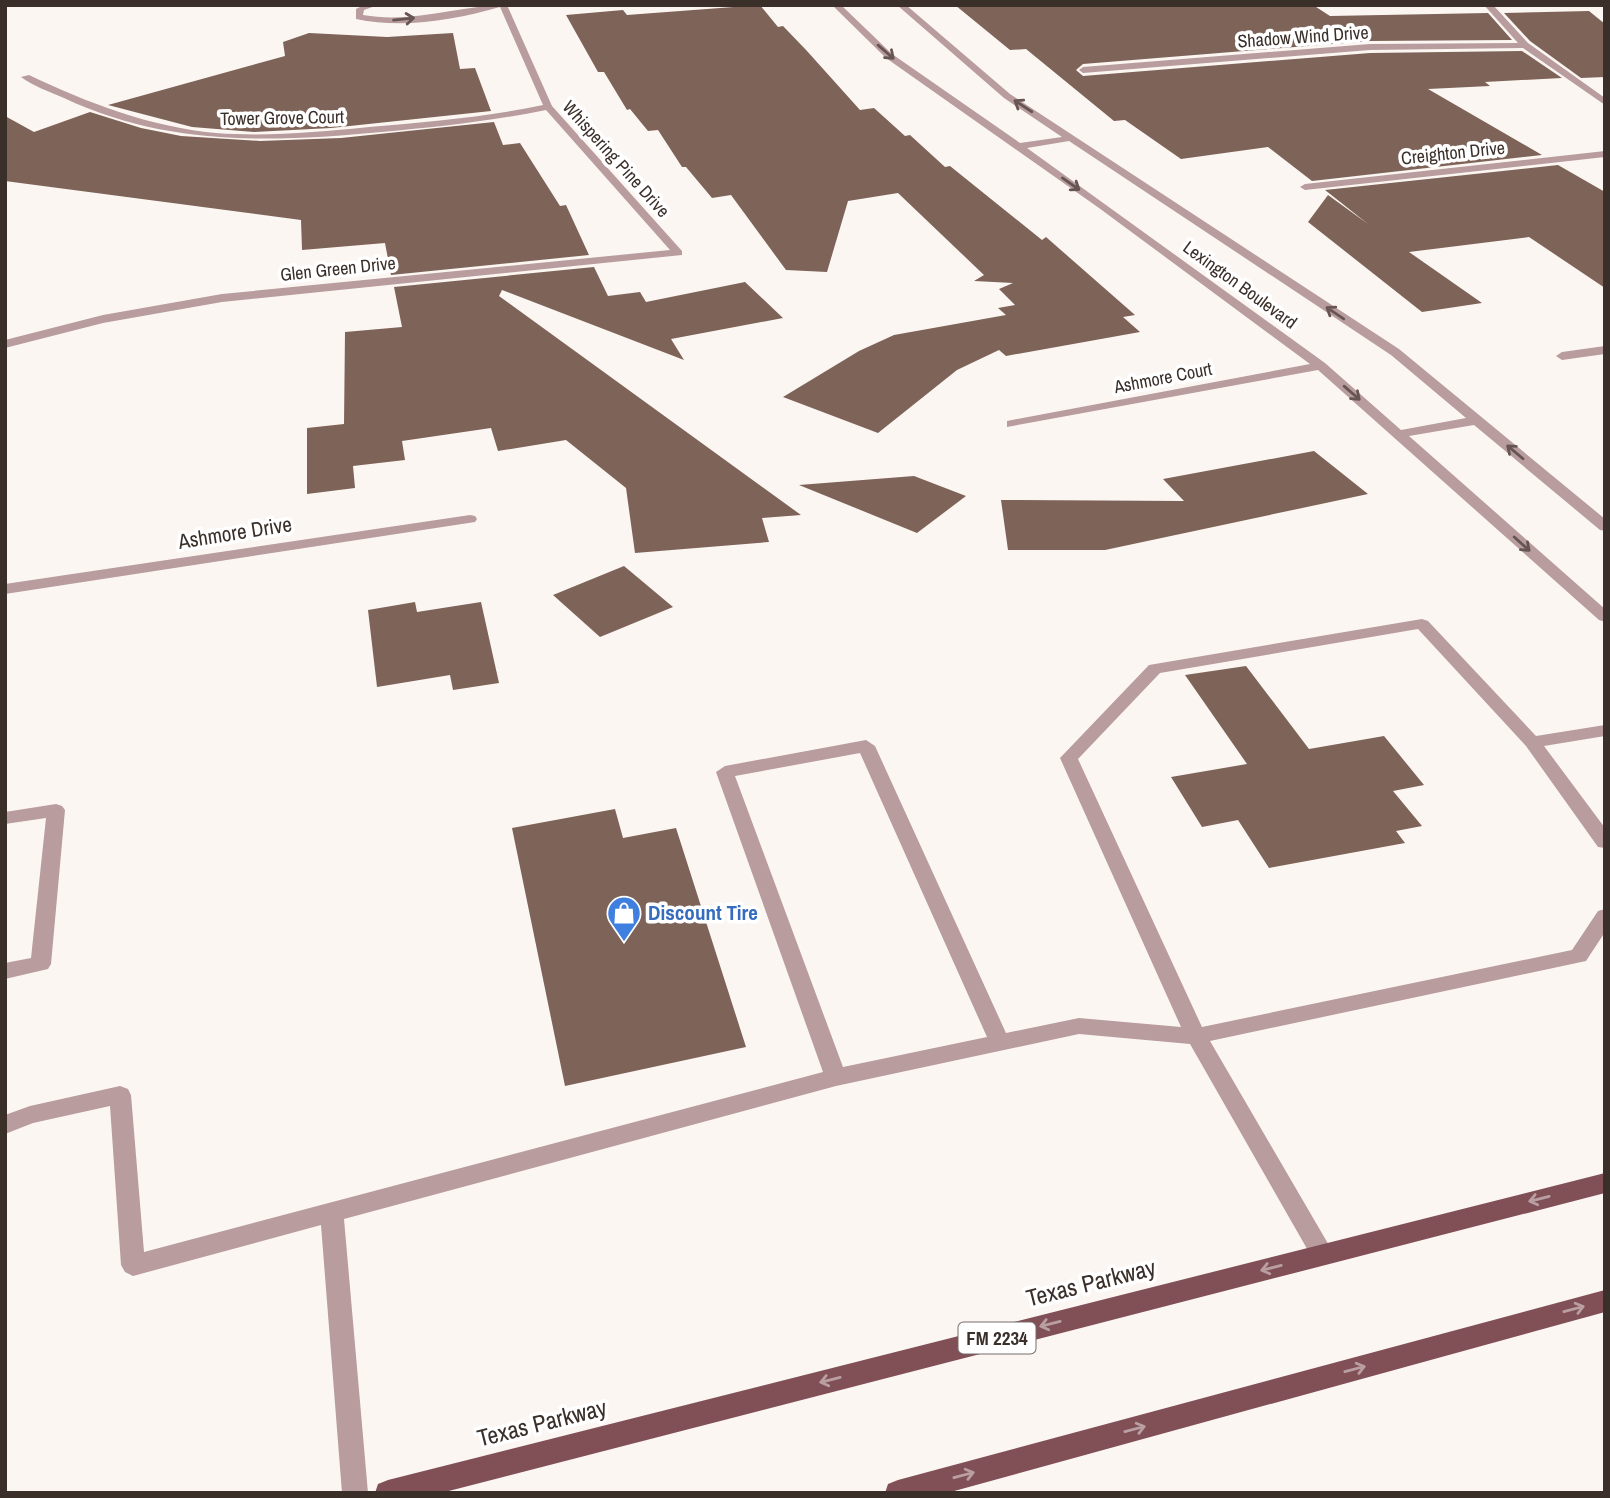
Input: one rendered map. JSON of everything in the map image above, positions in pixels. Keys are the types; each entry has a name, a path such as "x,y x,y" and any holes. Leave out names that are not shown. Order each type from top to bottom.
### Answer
{"main road":[{"name":"Texas Parkway","path":"388,1493 1605,1182"},
{"path":"898,1493 1605,1301"}],"street":[{"path":"374,5 360,9 359,17 378,22 475,12 501,5"},
{"name":"Whispering Pine Drive","path":"501,5 548,107 678,253"},
{"name":"Lexington Boulevard","path":"836,5 889,56 1321,366 1605,617"},
{"name":"Lexington Boulevard","path":"901,5 1007,96 1395,352 1604,526"},
{"path":"1488,5 1525,45 1605,102"},
{"name":"Shadow Wind Drive","path":"1083,70 1370,47 1525,45"},
{"name":"Tower Grove Court","path":"26,76 88,106 143,122 215,135 304,136 489,120 548,107"},
{"path":"1017,147 1072,138"},
{"name":"Creighton Drive","path":"1305,187 1605,154"},
{"name":"Glen Green Drive","path":"5,345 103,319 222,298 678,253"},
{"path":"1562,356 1605,350"},
{"name":"Ashmore Court","path":"1012,424 1321,366"},
{"path":"1399,434 1478,420"},
{"name":"Ashmore Drive","path":"5,589 470,519"},
{"path":"1322,1254 1196,1036 1069,758 1155,669 1422,624 1532,742 1605,842"},
{"path":"1532,742 1605,730"},
{"path":"836,1077 725,772 866,746 999,1043"},
{"path":"5,818 57,810 41,964 5,971"},
{"path":"5,1125 30,1115 120,1096 133,1265 836,1077 1079,1026 1196,1036 1580,956 1605,916"},
{"path":"332,1212 355,1493"}],"building":[{"path":"760,5 778,27 783,26 807,51 860,110 874,108 905,136 910,135 945,167 950,166 1042,240 1046,237 1135,315 1123,317 1140,332 1006,356 999,350 957,370 878,433 783,397 859,351 894,335 1006,315 998,308 1015,305 999,289 1013,283 974,281 984,275 898,193 848,201 827,272 786,270 731,195 712,198 686,167 682,167 658,130 648,131 630,109 627,110 604,72 598,72 566,15 623,10 627,15"},
{"path":"955,5 1313,5 1330,16 1488,13 1512,40 1370,41 1083,64 1076,70 1083,76 1370,53 1522,51 1562,78 1485,82 1490,86 1428,89 1542,155 1312,181 1268,147 1181,159 1125,120 1114,121 1026,49 1010,50"},
{"path":"1589,11 1605,24 1605,77 1581,78 1530,41 1504,13"},
{"path":"309,33 387,37 453,33 460,69 475,68 491,111 331,128 254,132 192,127 108,105 285,56 283,42"},
{"path":"90,112 141,128 181,136 260,141 341,138 494,122 503,145 520,143 560,206 566,205 589,255 391,275 385,243 302,250 301,220 5,181 5,116 34,132"},
{"path":"1558,165 1605,192 1605,288 1529,237 1409,252 1482,303 1422,312 1308,222 1328,195 1368,224 1325,190"},
{"path":"594,267 608,296 640,292 646,302 745,282 783,318 671,339 684,360 502,290 499,296 801,515 762,518 769,542 635,553 626,488 566,440 498,451 491,428 402,441 405,460 353,466 355,488 307,494 307,428 344,424 345,332 402,327 394,287"},
{"path":"1314,451 1368,494 1105,550 1008,550 1001,500 1184,501 1163,479"},
{"path":"914,476 966,496 917,533 799,485"},
{"path":"624,566 673,607 600,637 553,595"},
{"path":"415,602 417,612 481,602 499,683 453,690 450,675 377,687 368,610"},
{"path":"1246,666 1309,749 1384,736 1424,785 1393,791 1422,826 1396,831 1405,843 1269,868 1238,820 1202,827 1171,777 1247,764 1185,675"},
{"name":"Discount Tire","path":"615,809 623,838 676,828 746,1047 565,1086 512,828"}],"place":[{"name":"Discount Tire","path":"624,943"}]}
